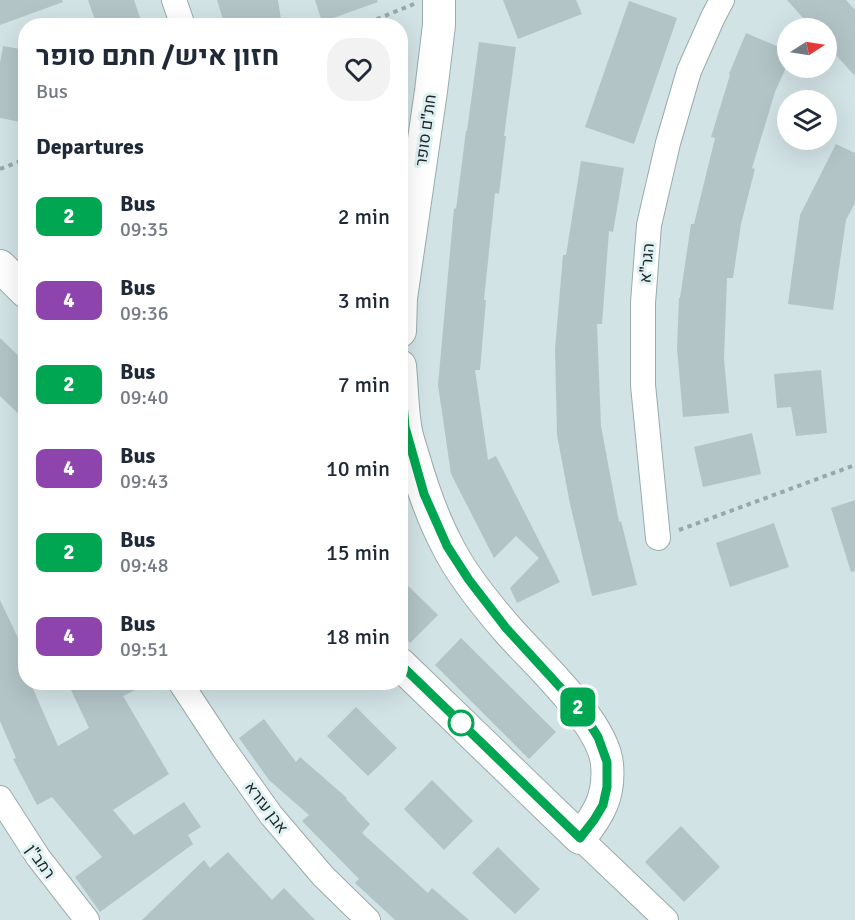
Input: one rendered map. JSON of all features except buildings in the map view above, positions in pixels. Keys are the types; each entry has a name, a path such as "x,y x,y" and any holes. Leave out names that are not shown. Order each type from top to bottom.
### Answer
{"street":[{"path":"174,0 180,18"},
{"name":"חת\"ם סופר","path":"408,250 431,91 439,25 439,0"},
{"name":"הגר\"א","path":"658,538 643,386 643,303 649,225 668,143 689,71 722,0"},
{"path":"0,266 18,284"},
{"path":"408,438 424,494 447,546 469,580 506,628 581,710 598,737 607,762 607,787 603,805 580,838"},
{"path":"408,672 666,920"},
{"name":"אבן עזרא","path":"185,690 271,815 323,876 368,920"},
{"name":"רמב\"ן","path":"0,798 38,857 87,920"}],"path":[{"path":"379,18 423,0"},
{"path":"0,169 18,162"},
{"path":"658,538 855,465"}],"bus line":[{"name":"2","path":"408,438 424,494 447,546 469,580 506,628 581,710 598,737 607,762 607,787 603,805 580,838 408,672"}]}
